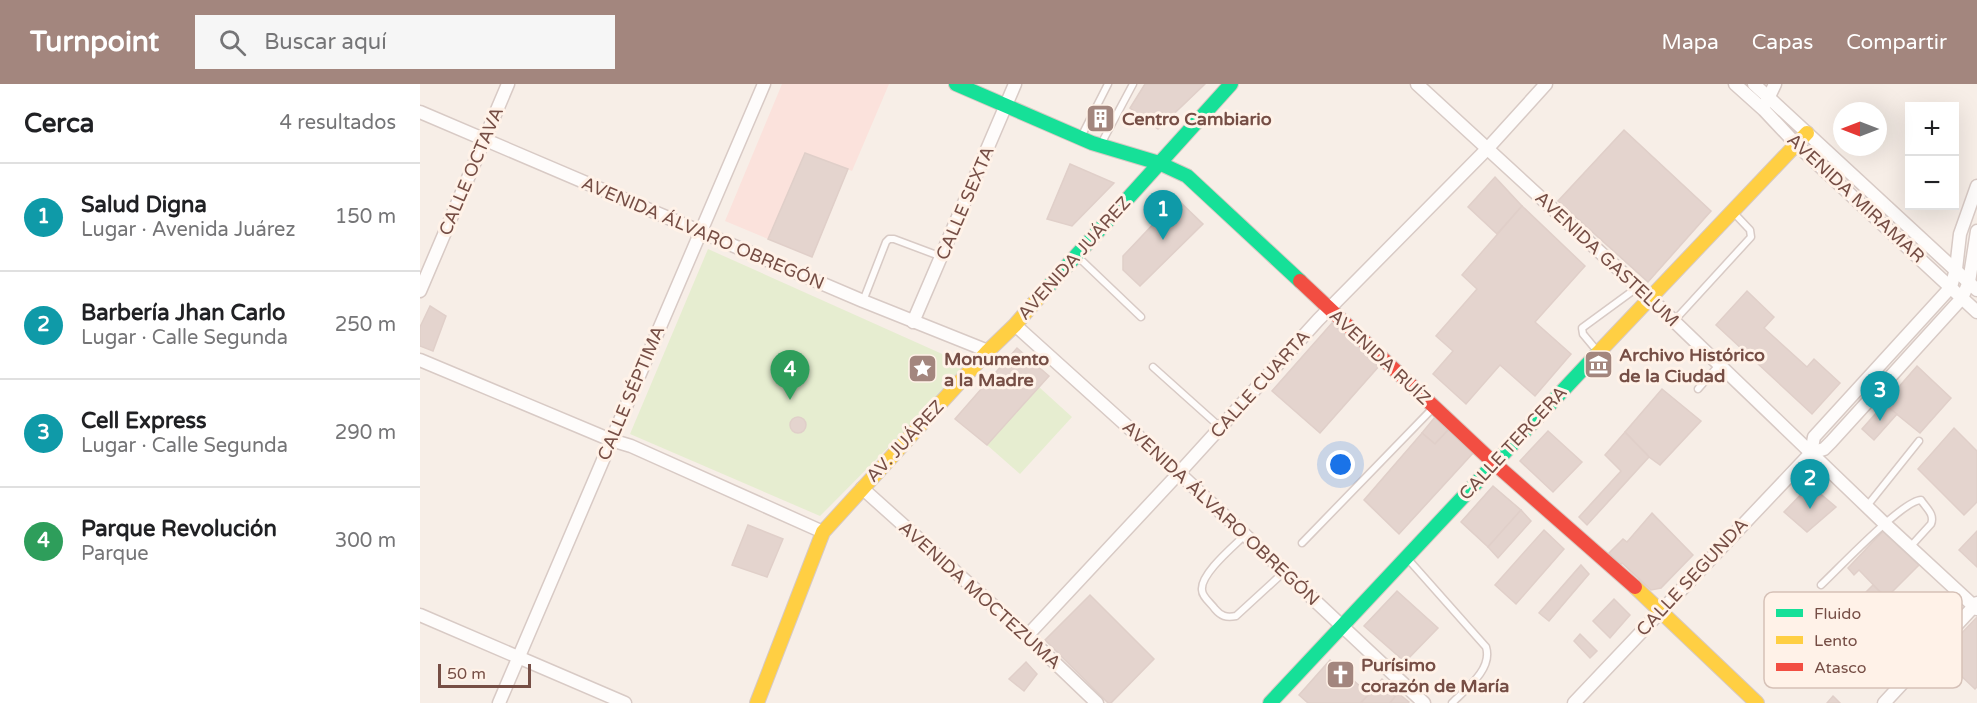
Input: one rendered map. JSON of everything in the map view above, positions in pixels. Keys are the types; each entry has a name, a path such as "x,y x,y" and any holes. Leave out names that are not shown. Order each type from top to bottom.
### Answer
{"street":[{"name":"CALLE OCTAVA","path":"420,291 508,84"},
{"name":"CALLE SÉPTIMA","path":"499,703 764,84"},
{"name":"AVENIDA RUÍZ","path":"956,84 1081,138 1159,163 1187,176 1494,463 1661,610 1757,703"},
{"name":"CALLE SEXTA","path":"913,322 1015,84"},
{"path":"1159,163 1230,84"},
{"name":"AVENIDA GASTELUM","path":"1417,84 1651,299 1885,524 1961,592"},
{"name":"CALLE CUARTA","path":"1027,636 1329,310 1488,148 1546,84"},
{"name":"AVENIDA MIRAMAR","path":"1735,84 1764,110 1797,145 1977,312"},
{"name":"AVENIDA MIRAMAR","path":"1754,84 1973,286"},
{"path":"1764,110 1774,84"},
{"name":"AVENIDA ÁLVARO OBREGÓN","path":"420,112 863,301 988,351"},
{"name":"CALLE TERCERA","path":"1270,703 1807,133"},
{"name":"AVENIDA JUÁREZ","path":"988,351 1015,324 1159,163"},
{"name":"CALLE SEGUNDA","path":"1811,453 1814,437 1951,287 1956,269 1960,234 1977,186"},
{"name":"CALLE SEGUNDA","path":"1574,703 1811,453 1824,449 1831,442 1973,286 1977,231"},
{"name":"AVENIDA ÁLVARO OBREGÓN","path":"1015,324 1179,473 1424,703"},
{"name":"AV. JUÁREZ","path":"823,532 988,351"},
{"path":"420,360 610,440 631,446 823,532 757,703"},
{"name":"AVENIDA MOCTEZUMA","path":"862,488 1027,636 1097,703"},
{"name":"AVENIDA GASTELUM","path":"1962,593 1976,606"},
{"path":"1962,621 1976,606"},
{"path":"420,615 625,703"},
{"path":"1884,703 1898,688"}],"lane":[{"path":"1081,138 1108,84"},
{"path":"1100,145 1133,84"},
{"path":"1674,321 1751,237 1750,230 1733,212"},
{"path":"863,301 885,242 890,238 942,256"},
{"path":"1075,255 1141,316"},
{"path":"1598,353 1583,334 1582,328 1638,287"},
{"path":"1698,389 1719,365"},
{"path":"1153,367 1221,428"},
{"path":"1302,543 1434,407"},
{"path":"1867,506 1919,441"},
{"path":"1821,585 1885,524 1914,501 1921,501 1933,519 1911,546"},
{"path":"1245,535 1202,582 1202,593 1220,614 1226,617 1236,616 1285,572"},
{"path":"1406,558 1486,647 1488,653 1484,669 1452,703"}],"shaded area":[{"path":"782,84 889,84 852,171 805,153 768,239 725,221"}],"green space":[{"path":"708,249 969,366 820,516 630,434"},
{"path":"1039,387 1072,417 1020,474 987,445"}],"building":[{"path":"1145,84 1205,84 1158,129 1130,108"},
{"name":"Centro Cambiario","path":"1099,109 1110,113 1105,127 1093,125"},
{"path":"1624,130 1711,211 1648,282 1558,201"},
{"path":"805,153 848,169 812,257 768,239"},
{"path":"1070,164 1114,183 1072,226 1047,219"},
{"path":"1495,177 1522,206 1497,234 1468,207"},
{"path":"1177,199 1203,224 1140,286 1123,270 1123,256"},
{"path":"1522,206 1585,266 1535,322 1571,354 1535,396 1500,365 1466,404 1433,374 1453,351 1436,336 1477,289 1462,275"},
{"path":"1747,291 1774,317 1764,328 1807,367 1814,359 1840,383 1812,414 1716,325"},
{"path":"430,306 446,316 433,351 420,346 420,327"},
{"path":"1332,323 1380,365 1320,433 1272,391"},
{"path":"1017,348 1049,376 987,445 955,419"},
{"path":"1917,366 1951,398 1920,433 1884,404"},
{"path":"1662,389 1701,421 1660,465 1625,432"},
{"path":"1884,404 1897,414 1874,440 1862,429"},
{"path":"795,417 801,417 806,425 804,431 795,433 790,428 790,422"},
{"path":"1435,417 1449,429 1435,444 1422,433"},
{"path":"1954,428 1977,451 1977,502 1964,515 1918,469"},
{"path":"1449,429 1474,452 1399,534 1364,500 1422,433 1435,444"},
{"path":"1548,431 1582,462 1553,492 1520,461"},
{"path":"1625,432 1649,457 1587,525 1579,517 1621,471 1605,455"},
{"path":"1810,485 1836,507 1807,532 1784,512"},
{"path":"1493,486 1521,510 1488,547 1461,522"},
{"path":"1521,510 1531,521 1498,558 1488,547"},
{"path":"1652,513 1693,555 1661,588 1651,590 1609,553 1623,539 1627,542"},
{"path":"748,525 783,539 767,577 732,565"},
{"path":"1544,530 1564,549 1516,604 1495,585"},
{"path":"1883,531 1919,565 1892,592 1880,592 1859,570 1854,575 1848,568"},
{"path":"1977,531 1977,567 1959,550"},
{"path":"1581,565 1589,574 1549,621 1539,613"},
{"path":"1873,585 1880,592 1866,592"},
{"path":"1397,591 1438,628 1405,662 1364,626"},
{"path":"1090,595 1154,659 1111,703 1108,703 1045,640"},
{"path":"1614,599 1630,615 1610,638 1593,621"},
{"path":"1977,617 1977,687 1975,689 1962,677 1962,633"},
{"path":"1580,634 1597,651 1590,658 1574,641"},
{"path":"1330,660 1369,694 1361,703 1308,703 1299,695"},
{"path":"1026,662 1037,674 1024,691 1009,679"},
{"path":"1382,679 1398,693 1390,703 1361,703"},
{"path":"1398,693 1409,702 1390,703"},
{"path":"1833,696 1840,703 1827,703"}],"traffic: fast":[{"path":"956,84 1092,143 1159,163 1187,176 1300,281"},
{"path":"1047,288 1231,84"},
{"path":"1270,703 1597,354"}],"traffic: slow":[{"path":"1597,354 1807,133"},
{"path":"757,703 823,532 1047,288"},
{"path":"1635,587 1757,703"}],"traffic: jam":[{"path":"1300,281 1494,463 1635,587"}],"place":[{"name":"Centro Cambiario","path":"1101,119"},
{"name":"Salud Digna","path":"1163,240"},
{"name":"Archivo Histórico de la Ciudad","path":"1598,365"},
{"name":"Monumento a la Madre","path":"923,369"},
{"name":"Parque Revolución","path":"790,400"},
{"name":"Cell Express","path":"1880,421"},
{"name":"Barbería Jhan Carlo","path":"1810,509"},
{"name":"Purísimo corazón de María","path":"1340,675"}]}
